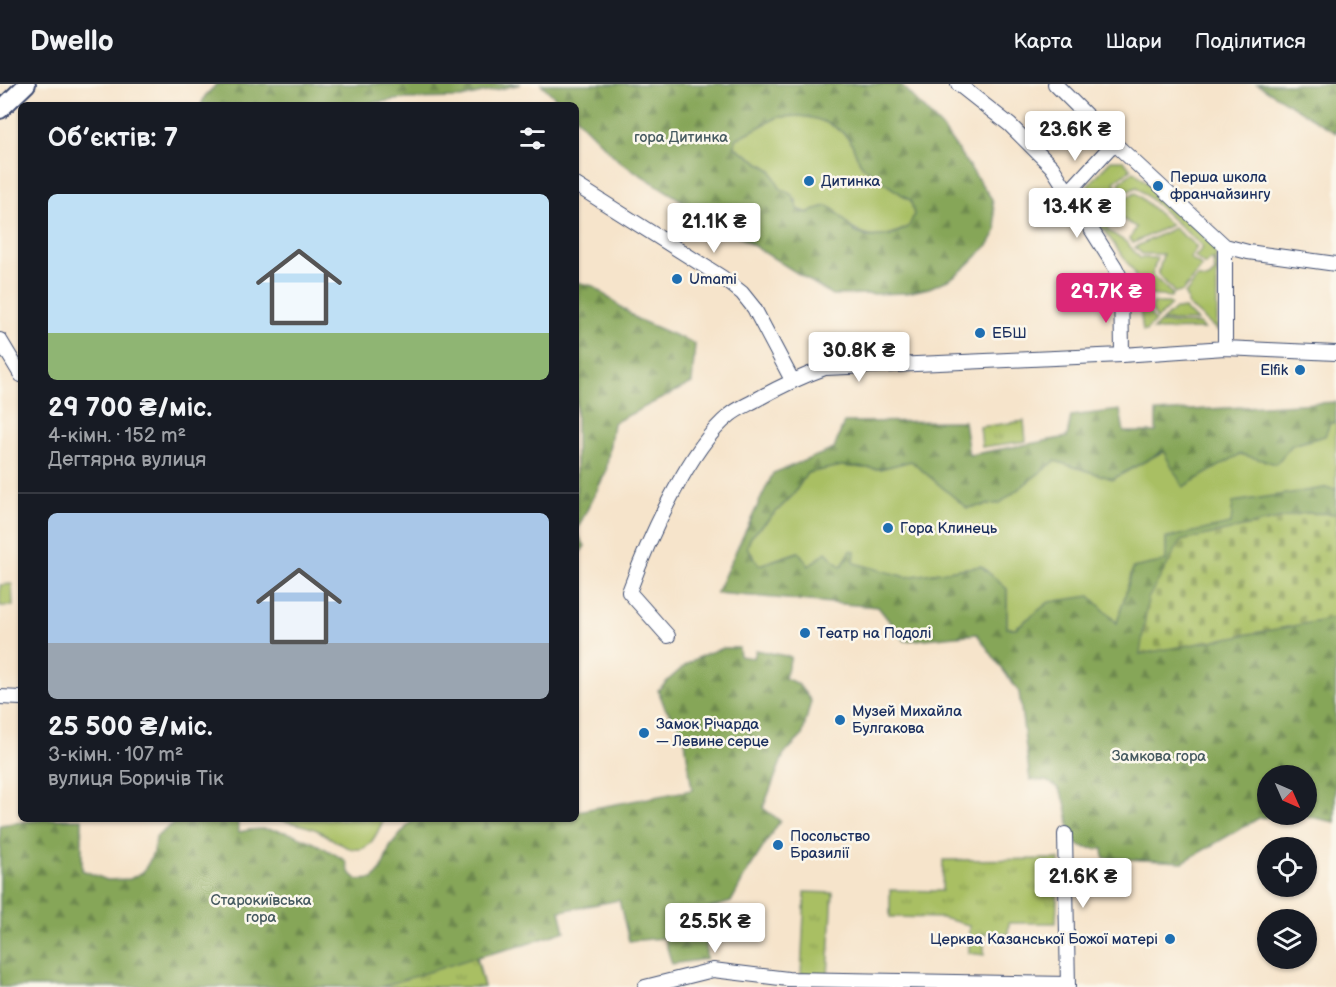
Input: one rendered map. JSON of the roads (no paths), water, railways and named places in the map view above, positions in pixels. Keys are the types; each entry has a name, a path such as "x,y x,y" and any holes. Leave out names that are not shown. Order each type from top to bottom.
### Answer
{"main road":[{"path":"0,110 27,84"}],"street":[{"path":"958,84 1010,125 1052,167 1121,279 1122,355"},
{"path":"1055,84 1114,143 1225,246 1248,252 1336,264"},
{"path":"1068,193 1114,143"},
{"path":"579,187 723,278 742,293 754,308 792,380"},
{"path":"1225,246 1225,348"},
{"path":"0,340 18,370"},
{"path":"668,636 628,592 642,558 695,456 712,435 730,414 792,380 825,368 1122,355 1225,348 1336,353"},
{"path":"0,697 18,698"},
{"path":"645,987 713,970 787,983 1068,986 1065,834"}],"place":[{"name":"Дитинка","path":"809,181"},
{"name":"Перша школа франчайзингу","path":"1158,186"},
{"name":"Umami","path":"677,279"},
{"name":"ЕБШ","path":"980,333"},
{"name":"Elfik","path":"1300,370"},
{"name":"Гора Клинець","path":"888,528"},
{"name":"Театр на Подолі","path":"805,633"},
{"name":"Музей Михайла Булгакова","path":"840,720"},
{"name":"Замок Річарда — Левине серце","path":"644,733"},
{"name":"Посольство Бразилії","path":"778,845"},
{"name":"Церква Казанської Божої матері","path":"1170,939"}],"park label":[{"name":"гора Дитинка","path":"681,137"},
{"name":"Замкова гора","path":"1159,756"},
{"name":"Старокиївська гора","path":"261,908"}]}
